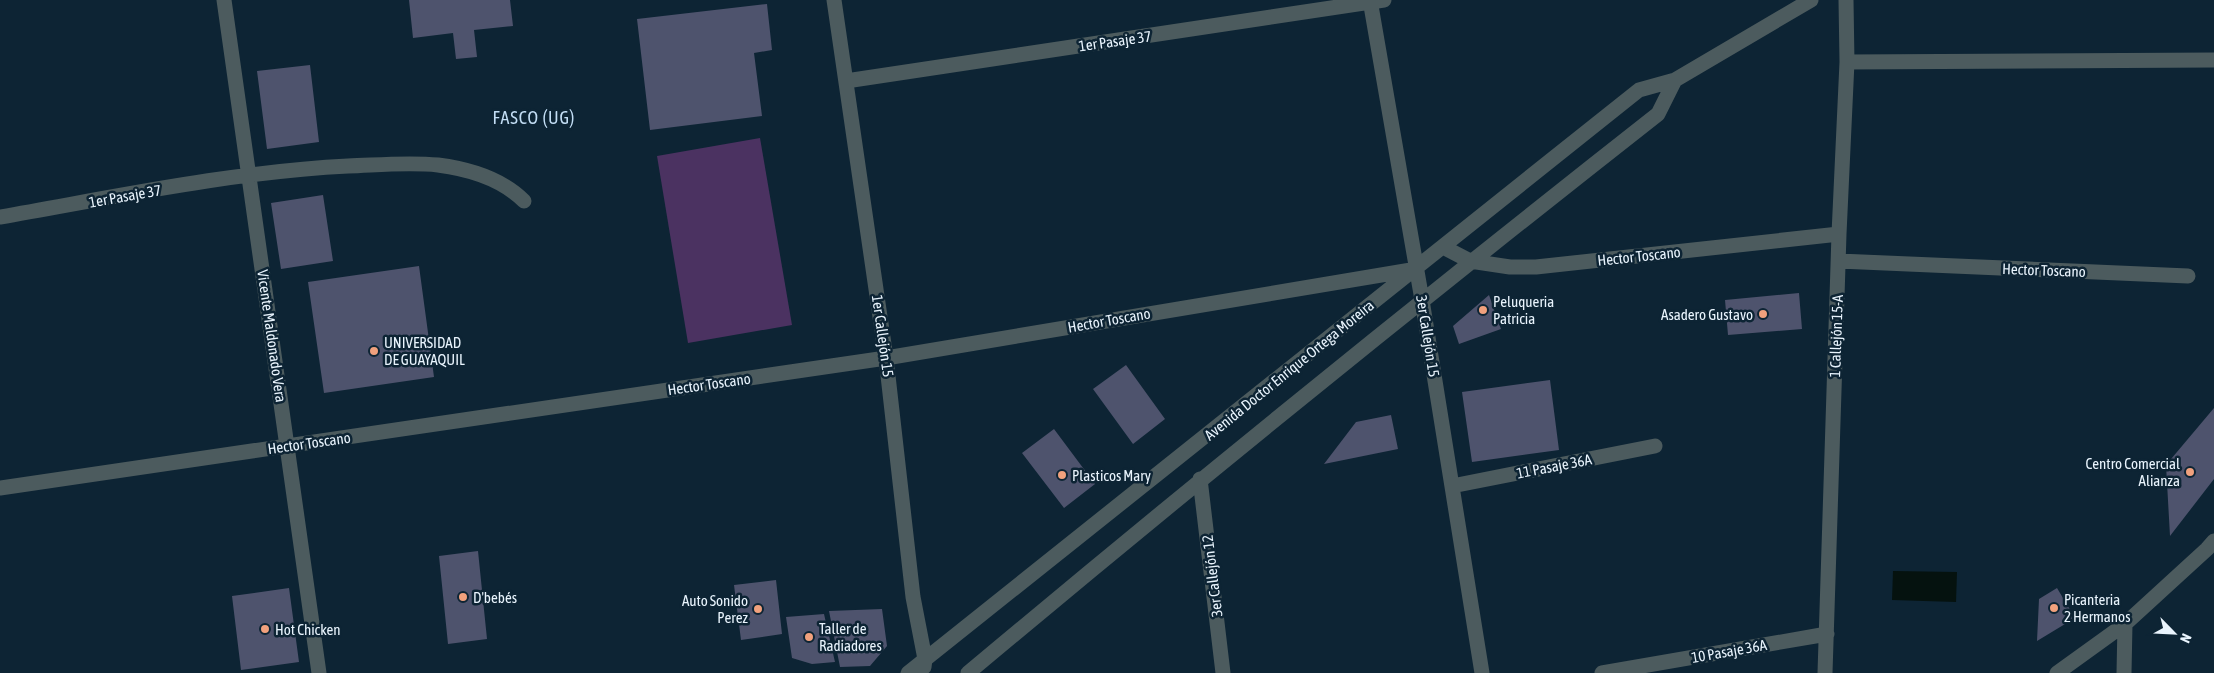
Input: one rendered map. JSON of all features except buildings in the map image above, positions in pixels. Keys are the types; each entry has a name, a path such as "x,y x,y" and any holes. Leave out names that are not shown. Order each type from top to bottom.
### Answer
{"street":[{"name":"Vicente Maldonado Vera","path":"224,0 319,673"},
{"name":"1er Callejón 15","path":"834,0 886,358 912,597 924,666"},
{"name":"Avenida Doctor Enrique Ortega Moreira","path":"908,673 924,666 1639,90 1675,80 1811,0"},
{"name":"1 Callejón 15-A","path":"1825,673 1839,234 1847,62 1846,0"},
{"name":"1er Pasaje 37","path":"846,81 1375,1"},
{"name":"3er Callejón 15","path":"1375,1 1416,269 1482,673"},
{"path":"1847,62 2214,60"},
{"name":"Avenida Doctor Enrique Ortega Moreira","path":"968,673 1200,479 1470,261 1658,114 1675,80"},
{"name":"1er Pasaje 37","path":"0,217 250,174 324,167 402,164 437,165 482,175 512,191 524,201"},
{"name":"Hector Toscano","path":"1443,247 1470,261 1510,267 1536,267 1839,234"},
{"name":"Hector Toscano","path":"1839,261 2188,276"},
{"name":"Hector Toscano","path":"0,488 886,358 1416,269"},
{"name":"11 Pasaje 36A","path":"1452,486 1656,446"},
{"name":"3er Callejón 12","path":"1200,479 1223,673"},
{"path":"2057,673 2125,624 2212,548"},
{"path":"2124,673 2125,624"},
{"name":"10 Pasaje 36A","path":"1602,673 1826,634"}],"shaded area":[{"path":"760,138 792,325 688,343 657,156"},
{"path":"1893,571 1957,572 1956,602 1892,600"}],"place":[{"name":"Peluqueria Patricia","path":"1483,310"},
{"name":"Asadero Gustavo","path":"1763,314"},
{"name":"UNIVERSIDAD DE GUAYAQUIL","path":"374,351"},
{"name":"Centro Comercial Alianza","path":"2190,472"},
{"name":"Plasticos Mary","path":"1062,475"},
{"name":"D'bebés","path":"463,597"},
{"name":"Picanteria 2 Hermanos","path":"2054,608"},
{"name":"Auto Sonido Perez","path":"758,609"},
{"name":"Hot Chicken","path":"265,629"},
{"name":"Taller de Radiadores","path":"809,637"}],"district":[{"name":"FASCO (UG)","path":"534,117"}]}
